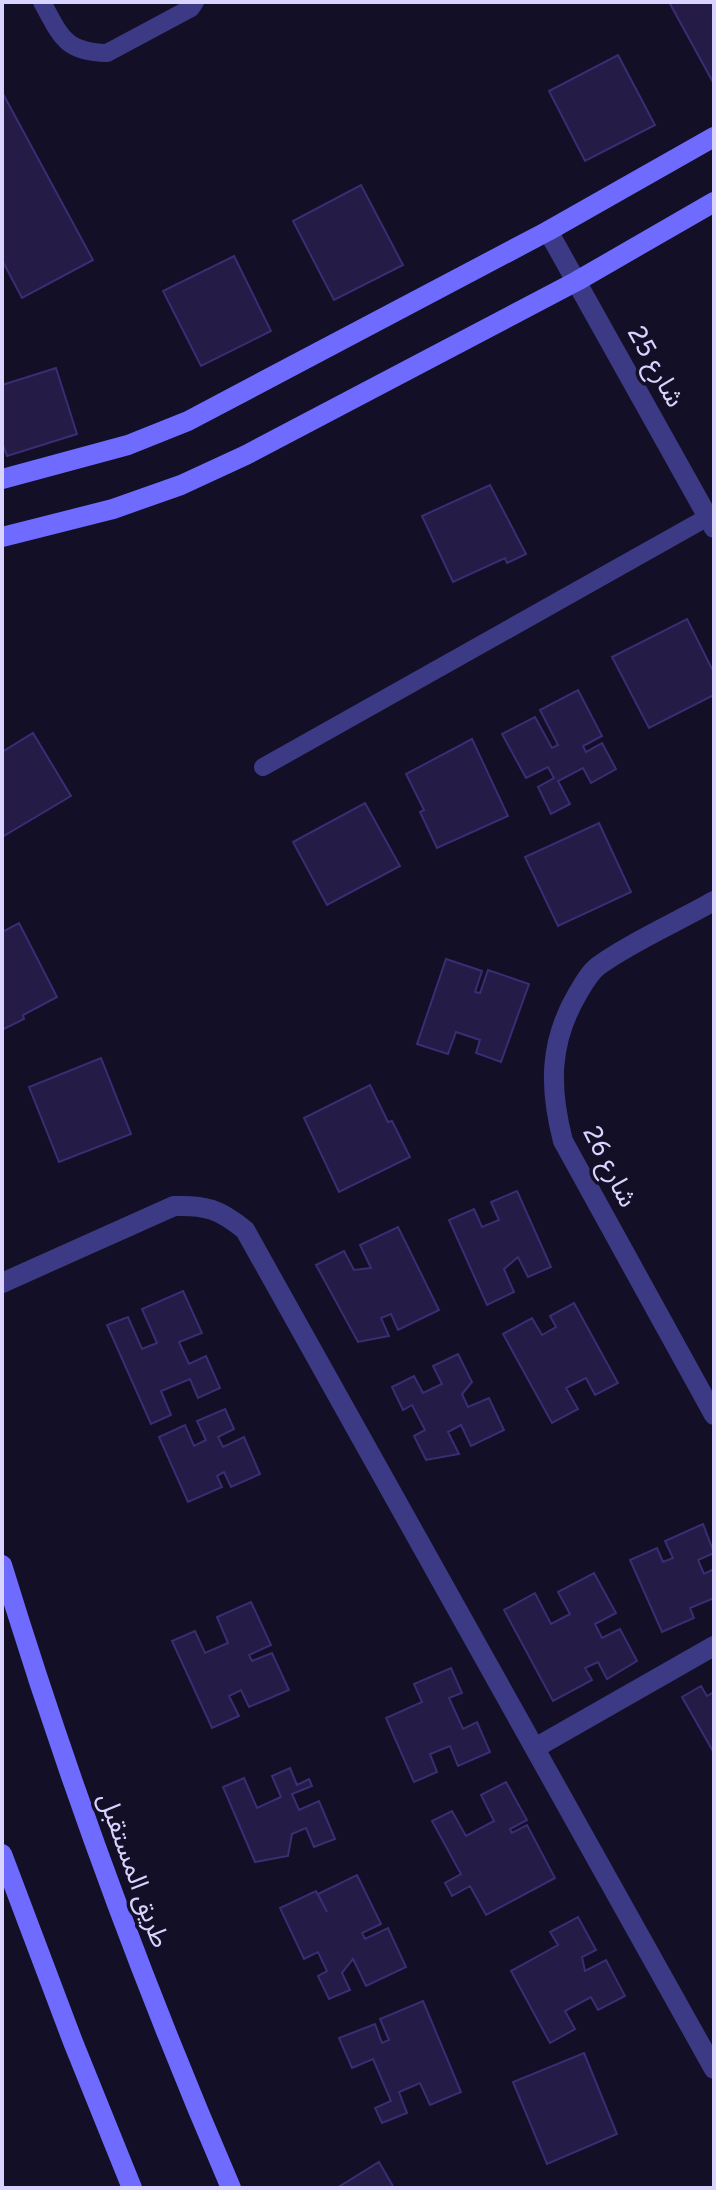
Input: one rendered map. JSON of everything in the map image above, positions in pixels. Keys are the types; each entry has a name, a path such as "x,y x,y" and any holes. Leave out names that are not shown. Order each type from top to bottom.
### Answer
{"street":[{"path":"2,479 128,445 188,421 548,231 714,137"},
{"path":"2,537 113,509 181,485 246,455 577,281 714,202"},
{"name":"شارع 25","path":"548,231 711,523"},
{"name":"شارع 26","path":"714,901 599,965 571,1004 558,1037 553,1071 554,1107 563,1141 714,1415"},
{"path":"2,1283 174,1206 200,1205 224,1213 245,1230 714,2069"},
{"name":"طريق المستقبل","path":"2,1565 63,1755 120,1916 231,2188"},
{"path":"535,1748 714,1646"},
{"path":"2,1854 132,2188"}],"lane":[{"path":"42,2 64,41 92,53 107,53 191,8 195,2"},
{"path":"263,767 711,523"}],"building":[{"path":"669,2 714,2 714,84"},
{"path":"618,55 655,125 585,161 549,91"},
{"path":"2,92 93,260 22,298 2,260"},
{"path":"361,185 403,265 334,300 293,221"},
{"path":"234,256 271,331 201,366 163,291"},
{"path":"56,368 77,434 7,456 2,442 2,385"},
{"path":"490,485 526,554 507,563 505,558 453,582 422,516"},
{"path":"687,619 714,673 714,695 649,728 612,657"},
{"path":"578,690 602,736 583,746 586,752 602,743 616,769 591,783 583,768 558,781 570,804 551,814 538,787 554,778 548,767 526,778 502,734 535,717 552,748 558,745 540,710"},
{"path":"33,733 71,796 2,837 2,752"},
{"path":"472,739 508,816 437,848 420,812 424,810 406,774"},
{"path":"365,803 400,866 327,905 293,842"},
{"path":"599,823 631,892 558,926 525,857"},
{"path":"19,923 57,997 2,1030 2,932"},
{"path":"446,959 482,971 475,992 480,993 488,970 529,984 501,1062 476,1053 480,1040 456,1032 448,1054 417,1044"},
{"path":"101,1058 131,1134 59,1162 29,1087"},
{"path":"370,1085 410,1157 339,1192 304,1118"},
{"path":"517,1191 551,1267 528,1277 518,1257 504,1269 514,1292 487,1305 449,1220 474,1209 482,1227 499,1220 491,1202"},
{"path":"398,1227 439,1310 398,1330 391,1314 381,1318 389,1336 358,1342 316,1265 344,1251 354,1270 371,1268 360,1245"},
{"path":"183,1291 202,1333 179,1342 189,1364 206,1356 220,1388 198,1398 190,1379 161,1391 171,1415 151,1424 107,1325 128,1317 142,1349 157,1343 142,1309"},
{"path":"574,1303 618,1383 595,1395 586,1378 566,1388 578,1409 552,1423 503,1334 532,1318 542,1335 556,1327 550,1316"},
{"path":"458,1354 472,1382 462,1394 468,1407 489,1398 504,1430 471,1446 461,1425 448,1432 459,1454 426,1460 414,1436 425,1430 412,1405 403,1410 392,1387 414,1376 423,1393 442,1384 433,1366"},
{"path":"225,1409 234,1429 218,1437 223,1447 244,1437 260,1474 231,1487 224,1472 217,1476 222,1487 188,1502 159,1437 185,1425 194,1446 206,1440 197,1421"},
{"path":"703,1524 714,1553 698,1560 704,1574 714,1569 714,1598 690,1608 694,1618 662,1632 630,1560 657,1548 663,1562 673,1558 665,1541"},
{"path":"594,1573 616,1613 595,1624 602,1638 620,1629 637,1661 607,1679 598,1662 585,1668 592,1680 553,1701 504,1610 535,1593 551,1624 570,1614 558,1592"},
{"path":"251,1602 271,1645 249,1655 252,1661 272,1653 289,1690 249,1707 241,1690 229,1696 239,1716 212,1728 172,1641 195,1631 205,1653 228,1643 217,1617"},
{"path":"451,1668 462,1693 449,1698 463,1729 477,1722 490,1752 458,1766 450,1746 430,1754 437,1772 414,1782 386,1718 422,1702 414,1684"},
{"path":"701,1686 707,1696 714,1692 714,1753 682,1697"},
{"path":"290,1768 297,1785 309,1779 312,1786 292,1794 299,1810 319,1801 335,1839 314,1847 306,1828 292,1834 288,1856 255,1862 223,1787 244,1778 257,1808 281,1797 272,1776"},
{"path":"506,1782 527,1820 510,1829 512,1833 527,1825 555,1878 486,1915 470,1886 452,1896 445,1883 461,1874 432,1821 452,1811 466,1836 494,1821 481,1795"},
{"path":"357,1875 381,1924 362,1933 365,1939 388,1928 406,1967 366,1986 353,1959 342,1973 350,1990 329,1999 318,1976 327,1971 318,1952 304,1959 280,1908 316,1891 327,1912 318,1894"},
{"path":"578,1917 596,1950 582,1957 585,1971 606,1960 625,1996 598,2010 591,1997 565,2011 575,2029 550,2043 511,1971 558,1945 550,1932"},
{"path":"423,2001 461,2092 430,2105 420,2083 399,2092 407,2113 382,2123 375,2108 391,2101 373,2059 352,2068 339,2038 375,2024 382,2043 389,2040 380,2019"},
{"path":"584,2053 617,2134 547,2164 513,2082"},
{"path":"379,2162 394,2188 337,2188"}]}
